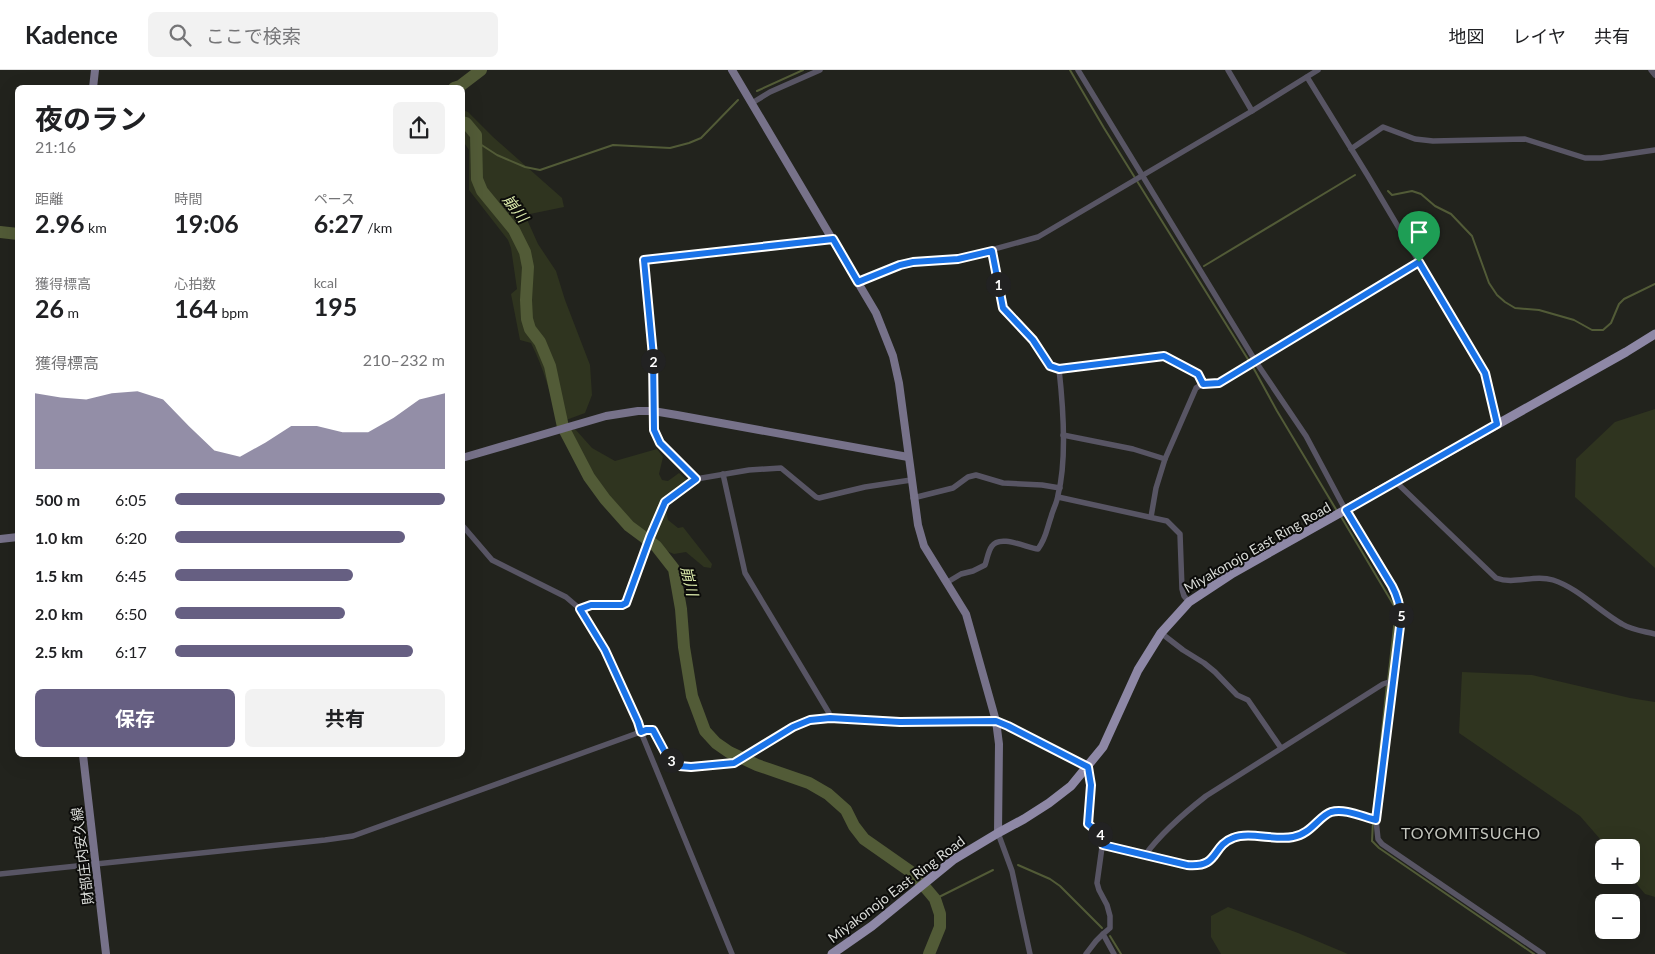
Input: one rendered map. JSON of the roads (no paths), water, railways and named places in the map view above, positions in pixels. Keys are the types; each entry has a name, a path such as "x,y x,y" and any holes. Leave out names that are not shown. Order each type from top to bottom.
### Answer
{"main road":[{"name":"Miyakonojo East Ring Road","path":"832,954 872,926 953,860 1024,819 1071,786 1103,747 1138,670 1161,633 1189,602 1234,574 1655,334"}],"street":[{"path":"94,85 96,70"},
{"path":"732,70 858,282 882,326 893,356 899,383 918,525 924,546 961,604 970,624 996,721 999,744 998,833 1012,871 1030,954"},
{"path":"752,103 790,82 820,70"},
{"path":"1078,70 1256,362 1306,436 1346,510 1398,597 1401,618 1376,820 1378,839 1382,844 1543,954"},
{"path":"1228,70 1252,111"},
{"path":"858,282 900,265 913,262 958,259 1038,237 1318,70"},
{"path":"1651,70 1655,75"},
{"path":"1307,77 1485,373 1497,424"},
{"path":"1351,148 1383,127 1415,139 1433,141 1525,139 1585,158 1602,158 1655,150"},
{"path":"696,479 660,443 654,430 652,347 644,260 833,239"},
{"path":"992,251 1003,308 1033,340 1050,366 1059,369 1164,356 1198,374 1203,384"},
{"path":"1151,517 1156,488 1165,459 1196,388 1203,384 1219,383 1419,262"},
{"path":"946,583 960,574 973,571 985,565 992,546 998,542 1038,548 1044,542 1051,514 1058,497 1063,468 1059,369"},
{"path":"465,457 573,425 622,413 653,411 908,457"},
{"path":"1062,435 1132,449 1165,459"},
{"path":"580,609 591,605 622,605 626,603 665,502 696,479 749,470 781,468 819,498 865,487 911,480"},
{"path":"723,474 745,573 829,712 830,718"},
{"path":"913,498 953,488 968,476 976,475 1003,483 1060,488"},
{"path":"1396,482 1496,578 1513,581 1536,578 1555,580 1621,623 1633,629 1655,634"},
{"path":"1058,497 1167,521 1180,534 1182,589 1189,602"},
{"path":"465,528 492,560 566,597 580,609 605,650 638,722 732,954"},
{"path":"0,539 15,537"},
{"path":"1161,633 1204,663 1237,695 1248,700 1281,748"},
{"path":"1145,855 1160,835 1189,809 1281,748 1383,684 1392,681"},
{"path":"0,874 353,836 646,730 653,730 668,758 679,766 703,767 734,763 793,727 810,720 830,718 900,722 996,721 1088,767 1091,785 1088,824 1100,834 1103,845 1097,883 1107,905 1110,916 1110,928 1086,954"},
{"name":"財部庄内安久線","path":"83,757 106,954"},
{"path":"1103,845 1187,865 1200,866 1210,861 1230,839 1237,836 1272,839 1294,837 1307,832 1330,812 1344,812 1376,820"},
{"path":"1103,934 1114,954"}],"waterway":[{"path":"461,85 481,70"},
{"path":"757,91 803,70"},
{"path":"1070,70 1254,369 1337,511"},
{"path":"477,142 497,155 525,167 540,170 613,145 670,148 689,143 701,138 738,100"},
{"name":"崩川","path":"465,123 476,135 477,179 482,191 514,230 525,252 528,267 527,319 530,329 540,342 550,366 563,427 589,477 605,499 629,526 656,546 674,569 692,696 705,731 716,743 729,752 757,765 809,783 828,794 846,810 854,826 864,839 914,874 935,899 940,914 940,927 929,954"},
{"path":"1204,266 1355,175"},
{"path":"1388,191 1392,195 1412,191 1421,194 1435,206 1451,214 1472,236 1489,283 1497,295 1515,308 1539,310 1574,320 1592,330 1603,330 1611,323 1619,304 1624,299 1655,284"},
{"path":"0,232 15,234"},
{"path":"1340,515 1396,609 1388,680"},
{"path":"1373,816 1387,684"},
{"path":"1373,821 1372,841 1379,848 1534,954"},
{"path":"1018,865 1050,879 1060,886 1102,928"},
{"path":"935,899 993,870"},
{"path":"1110,936 1121,954"}],"district":[{"name":"TOYOMITSUCHO","path":"1471,832"}]}
